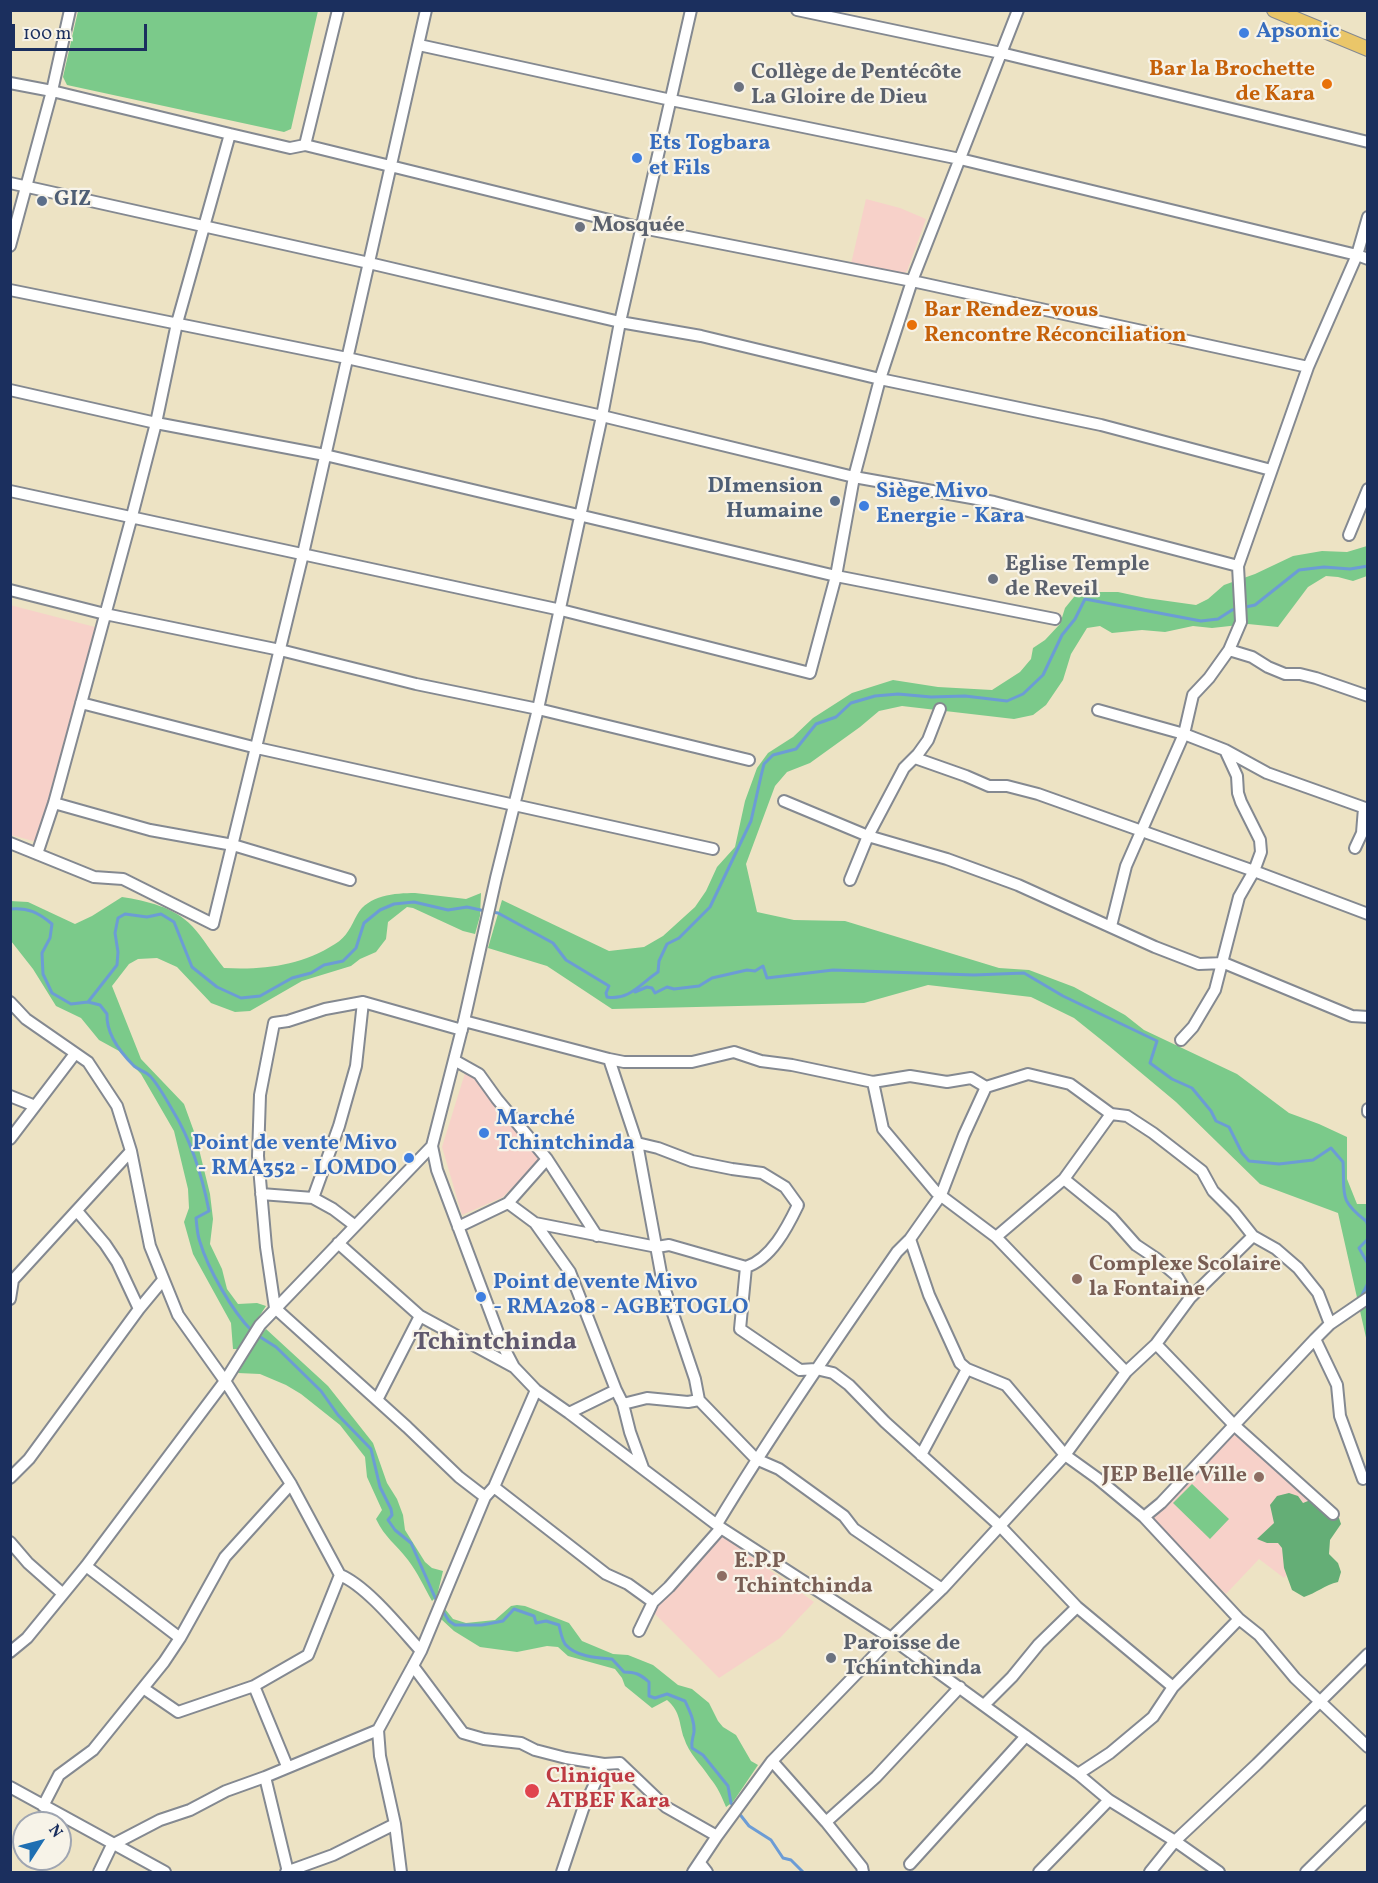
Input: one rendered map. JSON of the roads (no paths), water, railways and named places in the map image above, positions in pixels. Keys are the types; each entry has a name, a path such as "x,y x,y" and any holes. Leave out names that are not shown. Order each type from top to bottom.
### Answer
{"main road":[{"path":"1274,10 1368,49"}],"street":[{"path":"10,246 52,92 70,13 57,10"},
{"path":"305,145 338,10"},
{"path":"10,843 94,877 123,879 213,924 303,554 420,45 426,10"},
{"path":"691,10 620,322 561,610 492,893 463,1025 432,1146 437,1170 503,1346 514,1367 536,1390 719,1526 891,1638 1078,1774 1109,1800 1175,1841 1219,1872"},
{"path":"797,10 1001,53 1368,142"},
{"path":"10,491 561,610 810,673 836,576 854,477 880,379 912,281 1018,10"},
{"path":"420,45 671,100 960,159 1368,259"},
{"path":"10,83 290,148 305,145 642,228 912,281 1308,367"},
{"path":"37,854 54,803 132,516 156,423 177,323 230,134"},
{"path":"10,183 620,322 701,336 880,379 1101,424 1271,470"},
{"path":"1111,926 1126,866 1143,832 1184,734 1194,695 1229,650 1241,622 1238,566 1308,367 1357,255 1368,217"},
{"path":"10,290 347,358 602,416 854,477 994,502 1238,566"},
{"path":"10,390 156,423 326,455 836,576 1055,619"},
{"path":"1348,535 1368,489"},
{"path":"10,590 105,614 280,650 416,684 538,709 749,760"},
{"path":"1229,650 1252,657 1285,674 1300,674 1316,678 1368,696"},
{"path":"81,703 257,748 713,849"},
{"path":"850,880 868,836 904,768 915,758 928,740 939,709"},
{"path":"1098,710 1184,734 1224,750 1267,774 1366,809 1362,833 1355,848"},
{"path":"1181,1040 1193,1028 1215,990 1224,963 1224,951 1239,897 1254,872 1262,852 1260,840 1238,793 1237,776 1224,750"},
{"path":"915,758 989,786 1007,786 1038,794 1368,914"},
{"path":"784,801 868,836 947,859 1018,885 1198,964 1224,963 1352,1016 1368,1017"},
{"path":"54,803 150,830 232,845 350,880"},
{"path":"10,1002 26,1018 74,1055 88,1062 117,1106 131,1151 150,1246 178,1316 225,1382 291,1484 340,1575 350,1579 421,1651"},
{"path":"313,1198 339,1126 356,1066 363,1002"},
{"path":"485,1497 459,1477 275,1308 258,1156 260,1095 274,1023 325,1009 363,1002 624,1062 692,1062 734,1052 761,1061 873,1082 910,1076 947,1082 971,1078 986,1087 1028,1074 1070,1084 1111,1114 1127,1116 1153,1133 1202,1171 1213,1191 1253,1236 1276,1249 1298,1268 1317,1293 1330,1324"},
{"path":"10,1139 74,1055"},
{"path":"609,1059 637,1143 663,1284 695,1379 699,1400 756,1459 778,1469 844,1516 854,1529 942,1589"},
{"path":"454,1060 479,1074 547,1159 597,1236"},
{"path":"873,1082 884,1129 936,1192 996,1237 1126,1372"},
{"path":"639,1631 653,1602 669,1587 719,1526 756,1459 816,1369 897,1252 910,1239 941,1195 964,1135 986,1087"},
{"path":"10,1096 35,1107"},
{"path":"996,1237 1064,1179 1111,1114"},
{"path":"535,1223 597,1236 627,1239 657,1247 669,1245 746,1267 756,1264 786,1230 798,1205 785,1187 762,1173 732,1170 692,1161 637,1143"},
{"path":"10,1652 27,1638 86,1566 225,1382 260,1325 432,1146"},
{"path":"10,1299 12,1279 131,1151"},
{"path":"458,1227 508,1203 547,1159"},
{"path":"1064,1179 1112,1218 1137,1245 1177,1276 1191,1298"},
{"path":"261,1194 313,1198 333,1209 354,1226"},
{"path":"508,1203 535,1223 570,1272 623,1404 643,1468"},
{"path":"77,1211 117,1262 139,1309"},
{"path":"707,1872 696,1868 772,1761 891,1638 942,1589 1000,1526 1065,1455 1126,1372 1156,1344 1191,1298 1253,1236"},
{"path":"910,1239 928,1294 960,1363 966,1369 1005,1385 1065,1455 1144,1517 1239,1619 1259,1635 1295,1678 1368,1747"},
{"path":"338,1242 420,1316 514,1367"},
{"path":"746,1267 740,1329 800,1370 816,1369 833,1373 849,1385 885,1422 1000,1526 1077,1607 1173,1687"},
{"path":"10,1478 29,1459 139,1309 163,1280"},
{"path":"1144,1517 1161,1503 1330,1324 1368,1298"},
{"path":"377,1400 420,1316"},
{"path":"1315,1339 1337,1385 1340,1416 1363,1479"},
{"path":"1156,1344 1234,1425 1333,1514"},
{"path":"921,1455 966,1369"},
{"path":"401,1872 395,1824 380,1756 378,1730 421,1651 485,1497 494,1487 536,1390"},
{"path":"569,1413 616,1390"},
{"path":"623,1404 647,1398 688,1402 699,1400"},
{"path":"43,1806 59,1775 93,1750 180,1638 225,1557 291,1484"},
{"path":"494,1487 606,1574 628,1584 653,1602"},
{"path":"10,1542 28,1563 63,1594"},
{"path":"86,1566 180,1638"},
{"path":"143,1688 178,1712 254,1686 308,1655 340,1575"},
{"path":"984,1705 1012,1677 1039,1644 1077,1607"},
{"path":"1078,1774 1110,1753 1153,1718 1173,1687 1239,1619"},
{"path":"1150,1872 1175,1841 1368,1654"},
{"path":"413,1666 463,1733 484,1739 521,1743 535,1750 566,1758 620,1764 666,1807 717,1836"},
{"path":"254,1686 287,1766"},
{"path":"826,1822 876,1777 960,1687"},
{"path":"99,1872 112,1845 160,1820 190,1810 226,1791 378,1730"},
{"path":"910,1864 1026,1736"},
{"path":"772,1761 826,1822 864,1872"},
{"path":"562,1872 583,1809 604,1764"},
{"path":"265,1777 287,1872 333,1854 395,1824"},
{"path":"10,1787 112,1845 165,1872"},
{"path":"1039,1872 1109,1800"},
{"path":"1306,1872 1368,1811"}],"waterway":[{"path":"492,912 498,913 553,943 566,960 609,986 607,997 615,998 628,994 658,972 659,961 667,944 679,938 710,907 751,821 764,764 773,755 796,749 816,724 836,717 851,703 875,696 898,694 931,697 965,696 1007,701 1023,694 1043,675 1062,635 1075,619 1085,599 1201,621 1218,619 1232,610 1255,605 1299,570 1324,567 1350,569 1368,566"},
{"path":"10,909 33,912 52,924 50,938 42,953 43,974 52,993 71,1004 88,1002 117,965 118,952 115,933 118,918 125,914 147,917 161,914 174,922 192,967 217,987 241,998 260,996 292,978 311,973 324,965 343,961 356,948 364,923 380,910 394,904 414,902 448,910 467,907 485,911"},
{"path":"635,992 647,987 652,988 655,993 667,987 674,989 699,986 712,978 747,970 755,971 763,966 767,978 833,970 974,975 1024,973 1063,996 1157,1041 1150,1063 1172,1079 1192,1088 1211,1111 1216,1121 1229,1127 1242,1153 1249,1161 1279,1164 1313,1160 1331,1148 1343,1162 1347,1201 1368,1226"},
{"path":"88,1002 100,1005 107,1014 111,1036 119,1049 134,1066 153,1079 186,1135 209,1211 196,1218 198,1236 215,1277 244,1323 252,1331"},
{"path":"1368,1239 1359,1248 1368,1264"},
{"path":"1360,1299 1368,1283"},
{"path":"257,1335 276,1347 321,1391 338,1415 371,1449 380,1487 391,1509 392,1515 388,1520 395,1530 411,1543 437,1602"},
{"path":"442,1610 449,1621 455,1625 482,1625 503,1621 514,1609 534,1616 536,1623 546,1621 559,1625 565,1644 575,1652 612,1659 624,1672 640,1675 649,1682 649,1696 655,1698 667,1694 685,1701 694,1724 692,1748 703,1755 728,1786 731,1803 749,1826 771,1840 783,1858 791,1860 803,1872"}],"place":[{"name":"Apsonic","path":"1244,33"},
{"name":"Bar la Brochette de Kara","path":"1327,84"},
{"name":"Collège de Pentécôte La Gloire de Dieu","path":"739,87"},
{"name":"Ets Togbara et Fils","path":"637,158"},
{"name":"GIZ","path":"42,201"},
{"name":"Mosquée","path":"580,227"},
{"name":"Bar Rendez-vous Rencontre Réconciliation","path":"912,325"},
{"name":"DImension Humaine","path":"835,501"},
{"name":"Siège Mivo Energie - Kara","path":"864,506"},
{"name":"Eglise Temple de Reveil","path":"993,579"},
{"name":"Marché Tchintchinda","path":"484,1133"},
{"name":"Point de vente Mivo - RMA352 - LOMDO","path":"409,1158"},
{"name":"Complexe Scolaire la Fontaine","path":"1077,1279"},
{"name":"Point de vente Mivo - RMA208 - AGBETOGLO","path":"481,1297"},
{"name":"JEP Belle Ville","path":"1259,1477"},
{"name":"E.P.P Tchintchinda","path":"722,1576"},
{"name":"Paroisse de Tchintchinda","path":"831,1658"},
{"name":"Clinique ATBEF Kara","path":"532,1791"}],"district":[{"name":"Tchintchinda","path":"495,1344"}]}
